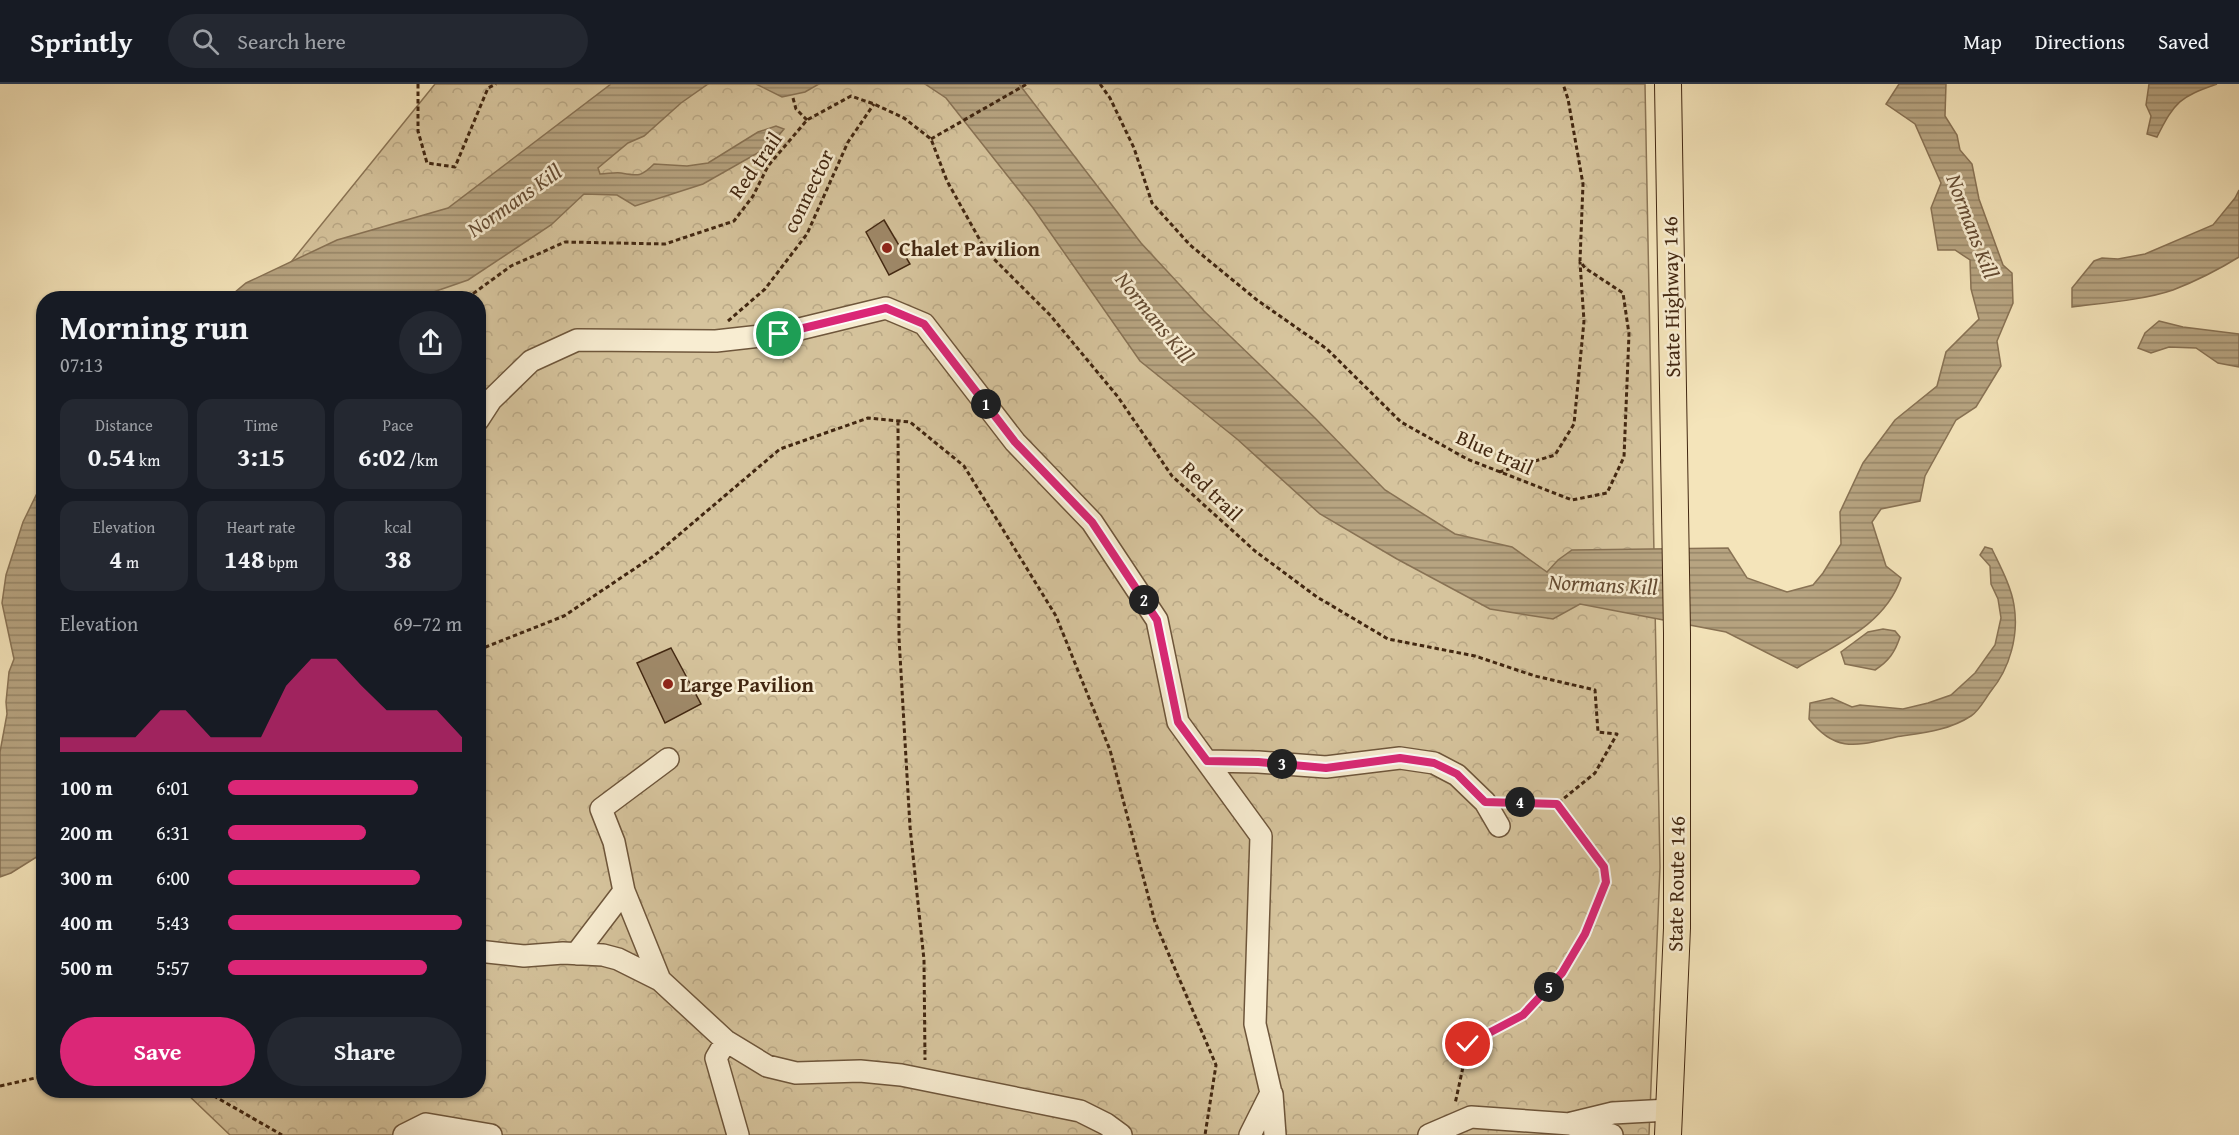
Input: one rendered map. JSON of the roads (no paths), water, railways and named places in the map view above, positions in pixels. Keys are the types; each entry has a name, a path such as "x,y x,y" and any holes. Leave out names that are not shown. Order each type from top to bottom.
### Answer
{"main road":[{"name":"State Highway 146","path":"1668,84 1677,633"},
{"name":"State Route 146","path":"1668,1135 1677,928 1677,633"}],"lane":[{"path":"486,408 531,361 577,340 716,341 779,334 886,308 924,324 1015,442 1092,522 1157,620 1178,722 1261,836 1255,1024 1271,1093 1275,1135"},
{"path":"1207,761 1258,762 1326,768 1400,758 1434,763 1457,774 1485,802 1499,826"},
{"path":"660,980 624,891 614,842 602,809 668,759"},
{"path":"576,954 624,891"},
{"path":"486,952 524,956 603,955 618,959 660,980 726,1041 767,1066 796,1073 860,1071 925,1080 1080,1111 1107,1124 1121,1135"},
{"path":"726,1041 716,1058 738,1135"},
{"path":"1250,1135 1271,1093"},
{"path":"1570,1124 1613,1113 1669,1110"},
{"path":"1429,1135 1471,1117 1570,1124 1612,1135"},
{"path":"404,1135 426,1125 491,1135"}],"water":[{"name":"Normans Kill","path":"611,84 708,84 681,103 644,136 628,143 598,168 600,174 635,175 646,171 654,164 687,166 708,163 758,132 776,126 784,129 770,146 703,184 635,206 617,195 584,194 551,225 468,280 436,291 236,291 246,283 337,240 448,208"},
{"path":"756,84 819,84 805,92 782,97"},
{"name":"Normans Kill","path":"925,84 1019,84 1141,243 1204,311 1315,418 1385,490 1455,534 1512,547 1547,572 1572,550 1728,548 1747,578 1787,592 1813,585 1823,573 1841,544 1840,512 1863,463 1895,420 1937,386 1946,352 1979,319 1971,289 1970,260 1955,250 1938,250 1931,208 1941,183 1915,124 1886,104 1899,84 1946,84 1945,116 1957,135 1960,150 1972,164 1979,199 2003,265 2012,273 2013,303 1997,341 2001,366 1976,407 1956,420 1925,476 1920,501 1881,509 1872,522 1886,566 1901,578 1884,609 1858,632 1797,668 1726,632 1580,604 1553,619 1490,609 1320,514 1237,439 1140,361 1033,208 946,98"},
{"path":"2149,84 2217,84 2180,102 2169,115 2157,137 2147,134 2151,116 2146,105"},
{"path":"2239,190 2239,257 2173,290 2123,301 2072,307 2072,288 2094,261 2102,258 2118,259 2145,254 2213,225"},
{"path":"2159,321 2183,327 2239,334 2239,367 2218,363 2196,348 2169,347 2151,353 2138,348 2145,333"},
{"path":"36,495 36,857 0,877 0,752 7,714 9,672 14,659 2,603 6,575 23,522"},
{"path":"1985,547 1992,549 2008,583 2013,598 2015,628 2008,662 1998,682 1977,711 1962,721 1944,728 1859,744 1838,742 1819,730 1809,719 1810,703 1832,698 1852,707 1860,705 1903,709 1951,695 1975,673 1995,645 2001,618 1998,599 1991,584 1990,566 1980,555"},
{"path":"1883,629 1895,631 1900,637 1888,660 1875,670 1845,664 1841,652 1868,632"}],"place":[{"name":"Chalet Pavilion","path":"887,248"},
{"name":"Large Pavilion","path":"668,684"}]}
